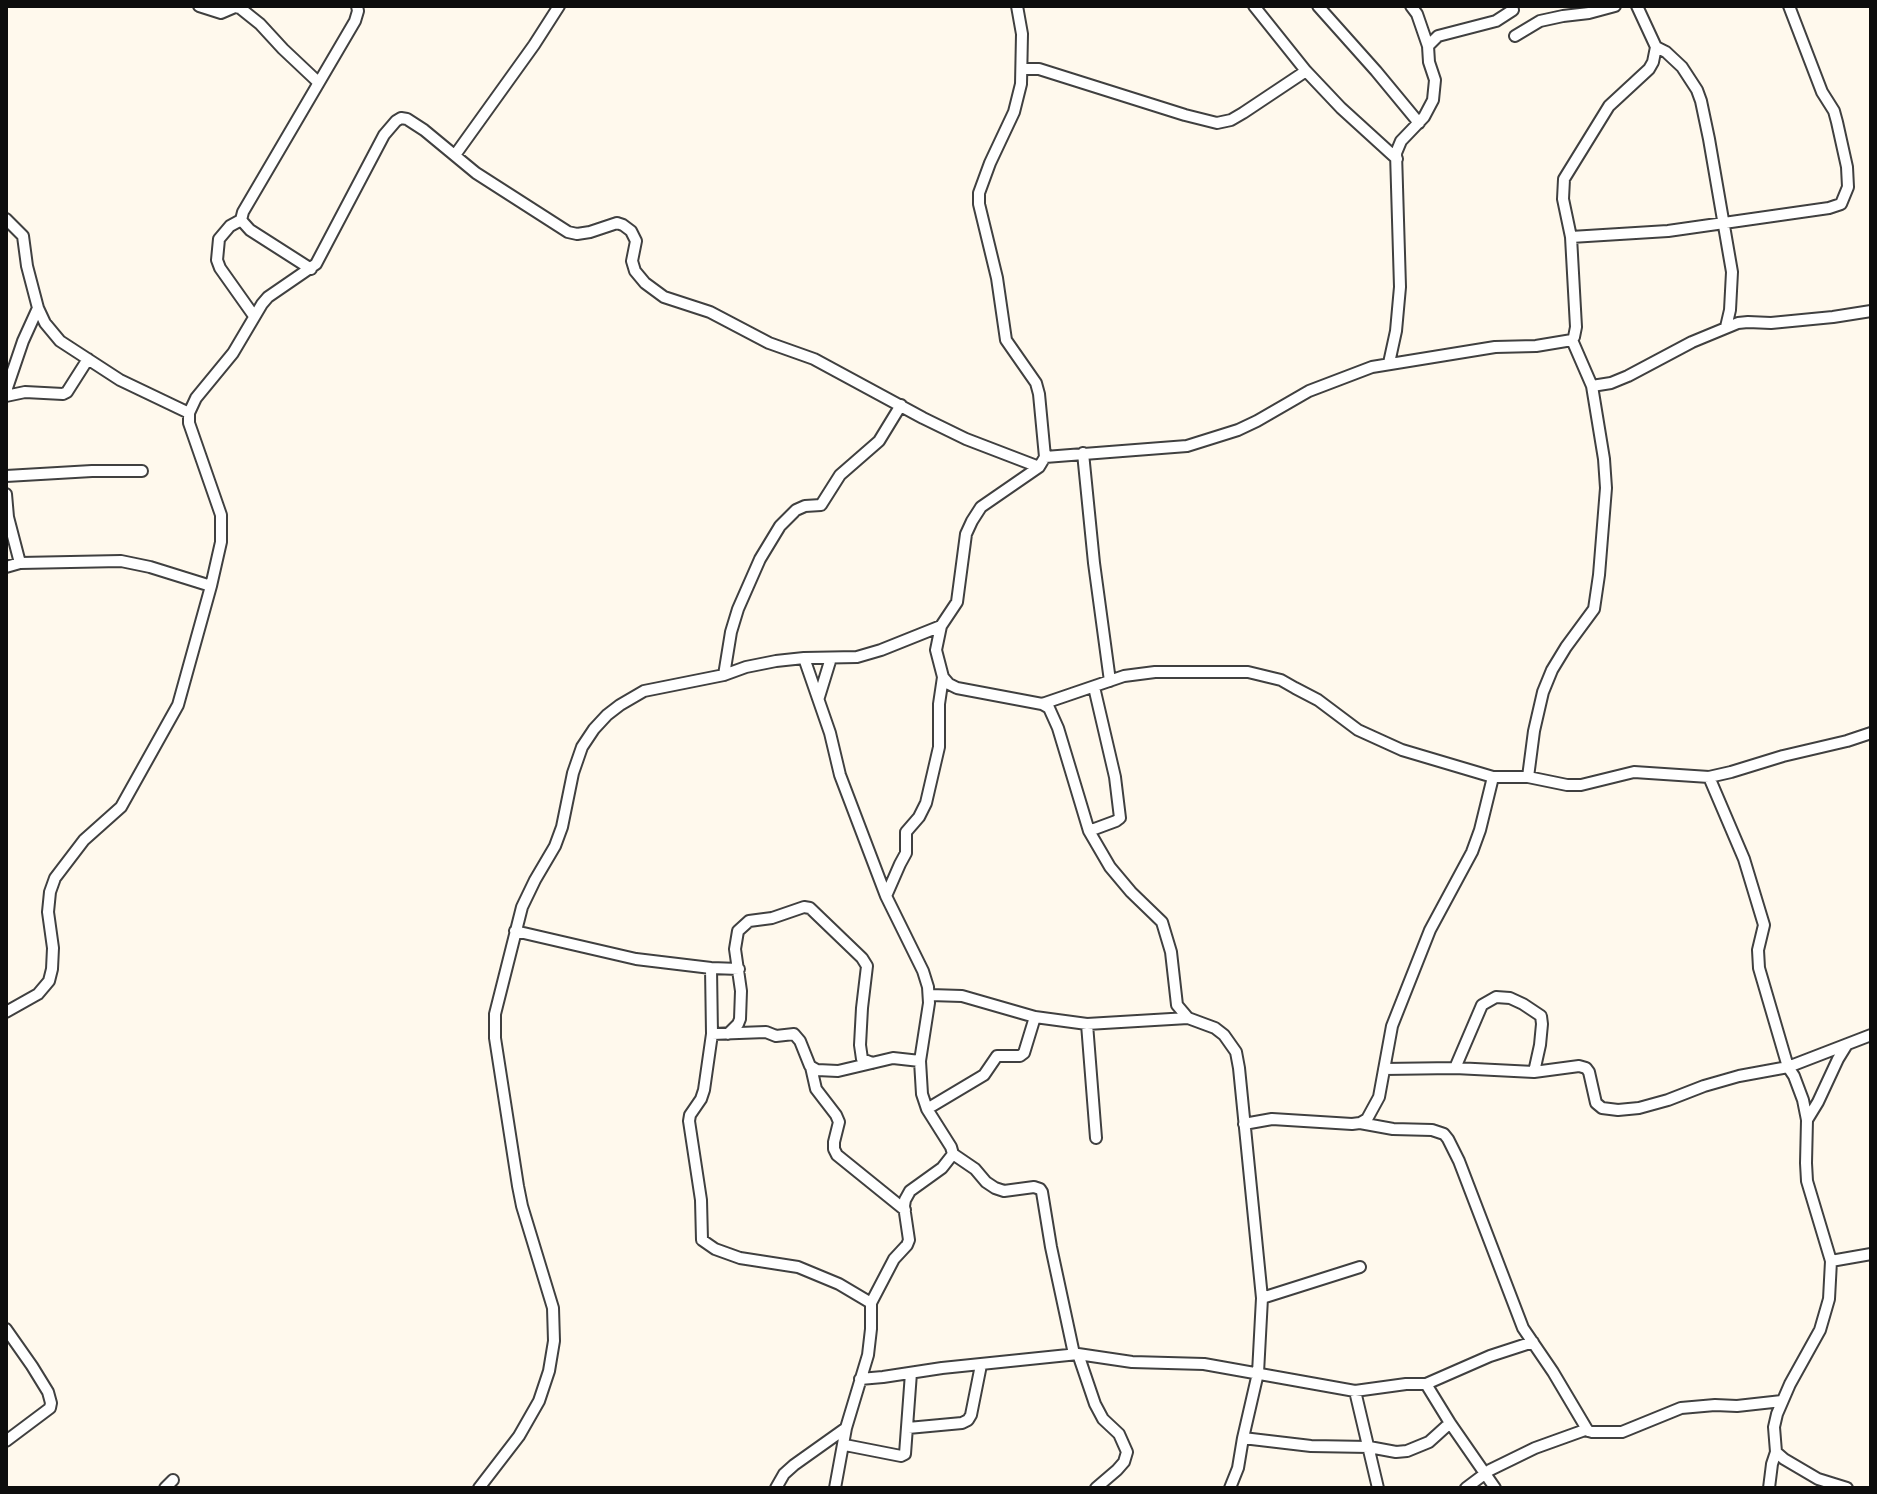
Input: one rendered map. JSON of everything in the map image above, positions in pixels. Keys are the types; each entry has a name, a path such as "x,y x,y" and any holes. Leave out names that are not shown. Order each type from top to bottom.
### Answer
{"street":[{"path":"199,6 221,13 240,8 318,82"},
{"path":"254,316 220,268 217,260 219,239 230,226 241,220 355,21 357,6"},
{"path":"455,155 559,6"},
{"path":"886,896 906,853 906,832 926,803 939,747 939,704 943,677 936,650 941,626 957,602 966,534 981,507 1039,467 1045,457 1039,394 1036,383 1006,340 997,278 979,204 979,193 990,163 1014,112 1023,69 1017,6"},
{"path":"1254,6 1306,71 1397,159"},
{"path":"1318,6 1419,123"},
{"path":"1389,363 1400,287 1396,153 1401,141 1430,108 1435,94 1428,46 1411,6"},
{"path":"1515,36 1540,21 1615,6"},
{"path":"1637,6 1656,47 1674,59 1697,90 1709,139 1732,272 1726,327"},
{"path":"1571,237 1668,231 1841,204 1847,194 1847,167 1834,111 1822,92 1789,6"},
{"path":"1428,46 1438,36 1496,21 1513,10"},
{"path":"1528,777 1543,692 1552,670 1589,616 1596,600 1606,488 1602,441 1592,386 1572,340 1576,327 1571,237 1563,199 1564,179 1609,106 1649,69 1656,47"},
{"path":"1023,69 1039,69 1217,123 1243,113 1306,71"},
{"path":"6,1012 38,994 49,981 53,948 48,912 55,878 88,835 121,807 178,705 221,542 221,515 196,446 189,413 198,393 233,353 262,304 272,293 311,269 321,257 384,135 401,118 407,119 476,173 568,232 577,234 617,223 623,225 631,231 636,241 632,261 635,271 664,297 710,312 769,343 814,359 966,439 1039,467"},
{"path":"6,219 23,236 38,308 45,323 60,341 120,380 189,413"},
{"path":"241,220 250,230 311,269"},
{"path":"38,308 23,341 6,394 63,394 88,359"},
{"path":"1592,386 1628,376 1726,327 1748,322 1771,323 1871,311"},
{"path":"1045,457 1197,443 1238,430 1296,398 1372,367 1495,347 1536,346 1572,340"},
{"path":"724,675 738,609 760,559 780,526 796,510 821,505 840,475 879,441 901,405"},
{"path":"1083,453 1110,681"},
{"path":"6,476 142,471"},
{"path":"6,494 8,517 20,563"},
{"path":"6,567 20,563 121,561 211,586"},
{"path":"479,1488 519,1436 539,1401 549,1371 554,1341 553,1308 520,1196 495,1038 496,1006 522,907 555,846 582,747 594,729 620,705 644,691 761,664 867,655 941,626"},
{"path":"804,658 840,775 886,896 923,971 930,995 920,1061 922,1094 927,1109 953,1154 995,1188 1004,1191 1034,1187 1042,1192 1051,1247 1076,1354 1095,1404 1103,1419 1119,1434 1127,1452 1124,1462 1096,1488"},
{"path":"819,699 831,658"},
{"path":"1042,704 1124,676 1155,672 1233,671 1281,680 1380,741 1493,777 1528,777 1567,785 1581,785 1634,772 1709,777 1871,733"},
{"path":"943,677 957,688 1042,704 1049,708 1089,831 1110,867 1162,922 1171,952 1177,1005 1188,1018"},
{"path":"1089,831 1120,818 1115,777 1094,687"},
{"path":"1360,1123 1367,1119 1379,1097 1392,1026 1430,930 1472,852 1493,777"},
{"path":"1709,777 1748,869 1764,925 1758,950 1759,968 1807,1120 1807,1181 1831,1261 1829,1299 1820,1330 1782,1401 1774,1427 1776,1452 1769,1488"},
{"path":"728,1034 740,1019 741,991 735,949 738,931 753,920 772,918 804,907 813,910 867,966 860,1045 862,1059 872,1063"},
{"path":"515,931 636,959 739,969"},
{"path":"711,968 712,1034 704,1090 689,1121 697,1166 702,1240 715,1249 740,1258 798,1267 839,1284 871,1303"},
{"path":"930,995 962,996 1035,1017 1087,1024 1188,1018 1215,1028 1236,1052 1262,1298 1258,1373 1238,1468 1230,1488"},
{"path":"1455,1068 1482,1005 1496,997 1510,998 1541,1016 1540,1045 1534,1072"},
{"path":"927,1109 984,1075 997,1056 1020,1056 1024,1053 1035,1017"},
{"path":"1087,1024 1096,1138"},
{"path":"712,1034 794,1034 811,1067 816,1089 839,1122 834,1142 837,1155 905,1210"},
{"path":"1384,1069 1455,1068 1534,1072 1579,1066 1586,1068 1596,1103 1602,1108 1618,1110 1639,1108 1739,1076 1788,1067 1871,1035"},
{"path":"1807,1120 1846,1046"},
{"path":"811,1067 838,1071 893,1058 920,1061"},
{"path":"1244,1124 1272,1119 1360,1123 1393,1129 1432,1130 1444,1134 1459,1161 1523,1328 1588,1431"},
{"path":"835,1488 846,1428 868,1355 871,1303 894,1259 909,1240 905,1200 910,1191 942,1168 953,1154"},
{"path":"1831,1261 1871,1254"},
{"path":"1262,1298 1360,1267"},
{"path":"6,1329 48,1392 51,1403 50,1408 6,1441"},
{"path":"860,1379 1076,1354 1132,1362 1204,1364 1355,1391 1426,1384 1490,1356 1533,1342"},
{"path":"908,1428 968,1420 981,1365"},
{"path":"845,1445 901,1456 905,1454 911,1373"},
{"path":"1426,1384 1495,1488"},
{"path":"1355,1391 1378,1488"},
{"path":"1466,1488 1490,1470 1535,1448 1585,1430 1622,1432 1681,1408 1782,1401"},
{"path":"1243,1438 1311,1446 1369,1447 1396,1452 1418,1448 1450,1423"},
{"path":"776,1488 794,1465 846,1428"},
{"path":"1776,1452 1818,1479 1847,1488"}]}
